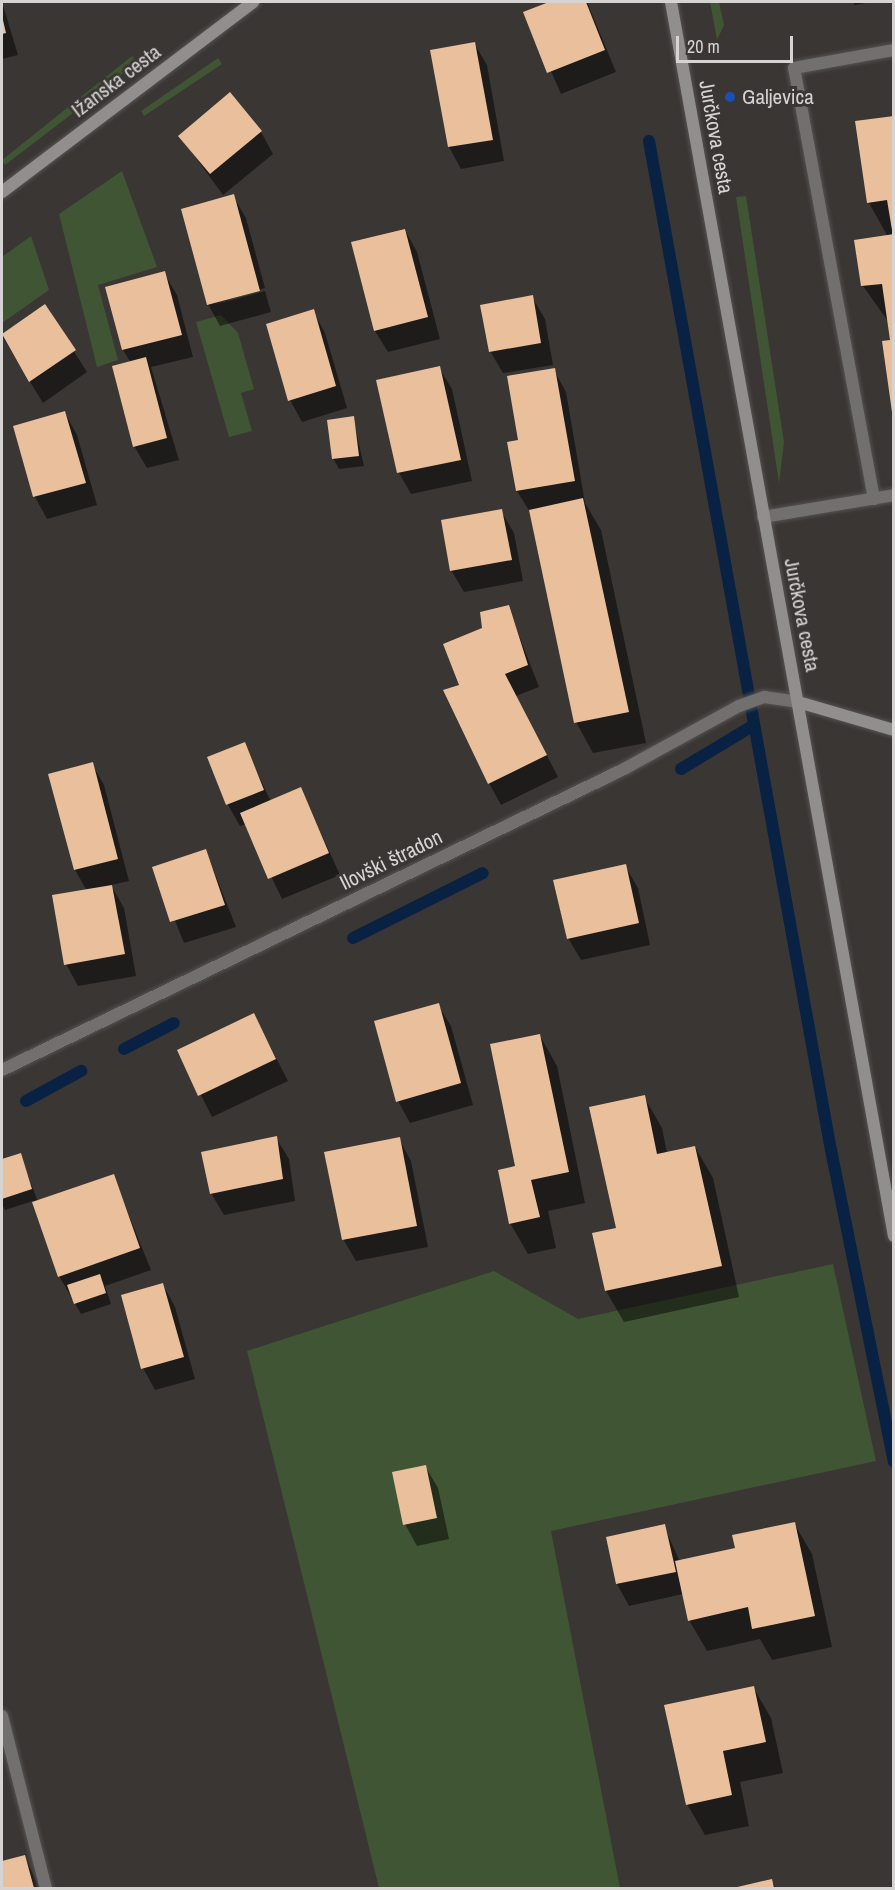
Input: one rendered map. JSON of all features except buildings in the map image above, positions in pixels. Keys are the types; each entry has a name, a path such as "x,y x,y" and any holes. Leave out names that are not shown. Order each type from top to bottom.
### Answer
{"main road":[{"name":"Ižanska cesta","path":"2,192 253,2"},
{"name":"Jurčkova cesta","path":"671,2 894,1236"},
{"path":"798,702 894,730"}],"street":[{"path":"874,499 794,68 894,50"},
{"path":"763,517 894,495"},
{"name":"Ilovški štradon","path":"2,1070 624,769 739,706 764,697 798,702"},
{"path":"2,1716 46,1888"}],"green space":[{"path":"710,2 719,2 724,25 717,40"},
{"path":"132,56 137,62 5,165 2,160"},
{"path":"218,58 222,64 144,116 141,111"},
{"path":"122,171 157,267 98,285 118,360 97,367 59,214"},
{"path":"746,196 784,442 779,483 736,197"},
{"path":"31,236 49,290 2,323 2,257"},
{"path":"221,315 238,333 254,389 241,393 252,431 229,437 196,322"},
{"path":"833,1264 876,1461 551,1531 620,1888 379,1888 247,1351 494,1271 578,1319"}],"waterway":[{"path":"649,141 831,1150 894,1462"},
{"path":"681,769 754,725"},
{"path":"353,938 483,873"},
{"path":"124,1049 174,1023"},
{"path":"26,1101 81,1071"}],"place":[{"name":"Galjevica","path":"730,97"}]}
